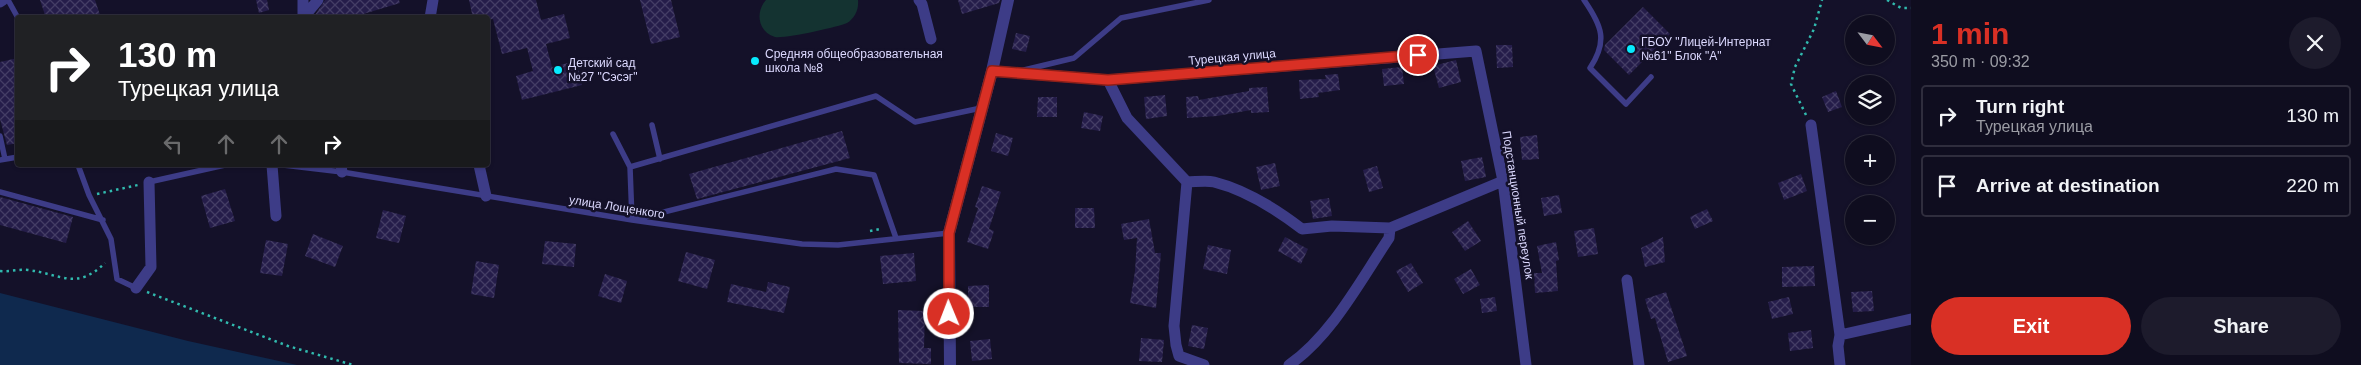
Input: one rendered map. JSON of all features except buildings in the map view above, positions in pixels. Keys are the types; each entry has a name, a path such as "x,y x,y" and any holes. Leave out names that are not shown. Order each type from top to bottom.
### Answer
{"street":[{"path":"303,0 303,15"},
{"path":"306,15 318,0"},
{"path":"430,15 433,0"},
{"path":"919,0 922,4 931,39"},
{"path":"950,365 949,233 992,71 1008,0"},
{"name":"Турецкая улица","path":"992,71 1108,80 1476,51"},
{"name":"Подстанционный переулок","path":"1476,51 1503,181 1526,365"},
{"path":"1108,80 1127,118 1187,182 1174,326 1179,356 1204,365"},
{"path":"1811,125 1840,335 1838,346 1840,365"},
{"path":"272,167 276,216"},
{"path":"479,167 486,196"},
{"path":"1187,182 1213,181 1245,194 1281,213 1302,229 1332,226 1390,228 1503,181"},
{"path":"136,288 151,267 149,182"},
{"path":"1289,365 1302,356 1322,337 1389,238 1390,228"},
{"path":"1627,280 1638,365"},
{"path":"1840,335 1911,319"}],"lane":[{"path":"8,0 16,15"},
{"path":"1014,73 1074,58 1120,18 1209,0"},
{"path":"1584,0 1596,16 1603,41 1599,55 1590,68 1626,104 1651,77"},
{"path":"630,167 876,96 915,122 982,107"},
{"path":"652,125 660,159"},
{"path":"612,134 630,167 632,220 836,169 874,175 896,238"},
{"path":"0,136 3,160"},
{"path":"79,167 89,195 111,239 117,279 136,288"},
{"path":"149,182 216,167"},
{"name":"улица Лощенкого","path":"322,167 342,168 486,196 632,220 802,244 838,245 949,233"},
{"path":"0,192 103,220"}],"path":[{"path":"1811,125 1791,84 1795,67 1814,29 1822,0"},
{"path":"1887,0 1901,8 1911,8"},
{"path":"89,195 116,191 149,182"},
{"path":"862,232 880,229"},
{"path":"0,270 28,270 57,278 82,279 94,274 105,263 112,251"},
{"path":"136,288 288,346 353,365"}],"green space":[{"path":"766,0 858,0 858,3 854,16 847,23 811,32 775,37 765,31 760,21 760,10"}],"water":[{"path":"0,293 188,341 297,365 0,365"}],"place":[{"name":"ГБОУ \"Лицей-Интернат №61\" Блок \"А\"","path":"1631,49"},
{"name":"Средняя общеобразовательная школа №8","path":"755,61"},
{"name":"Детский сад №27 \"Сэсэг\"","path":"558,70"}],"route":[{"path":"949,314 949,233 992,71 1108,80 1418,55"}]}
